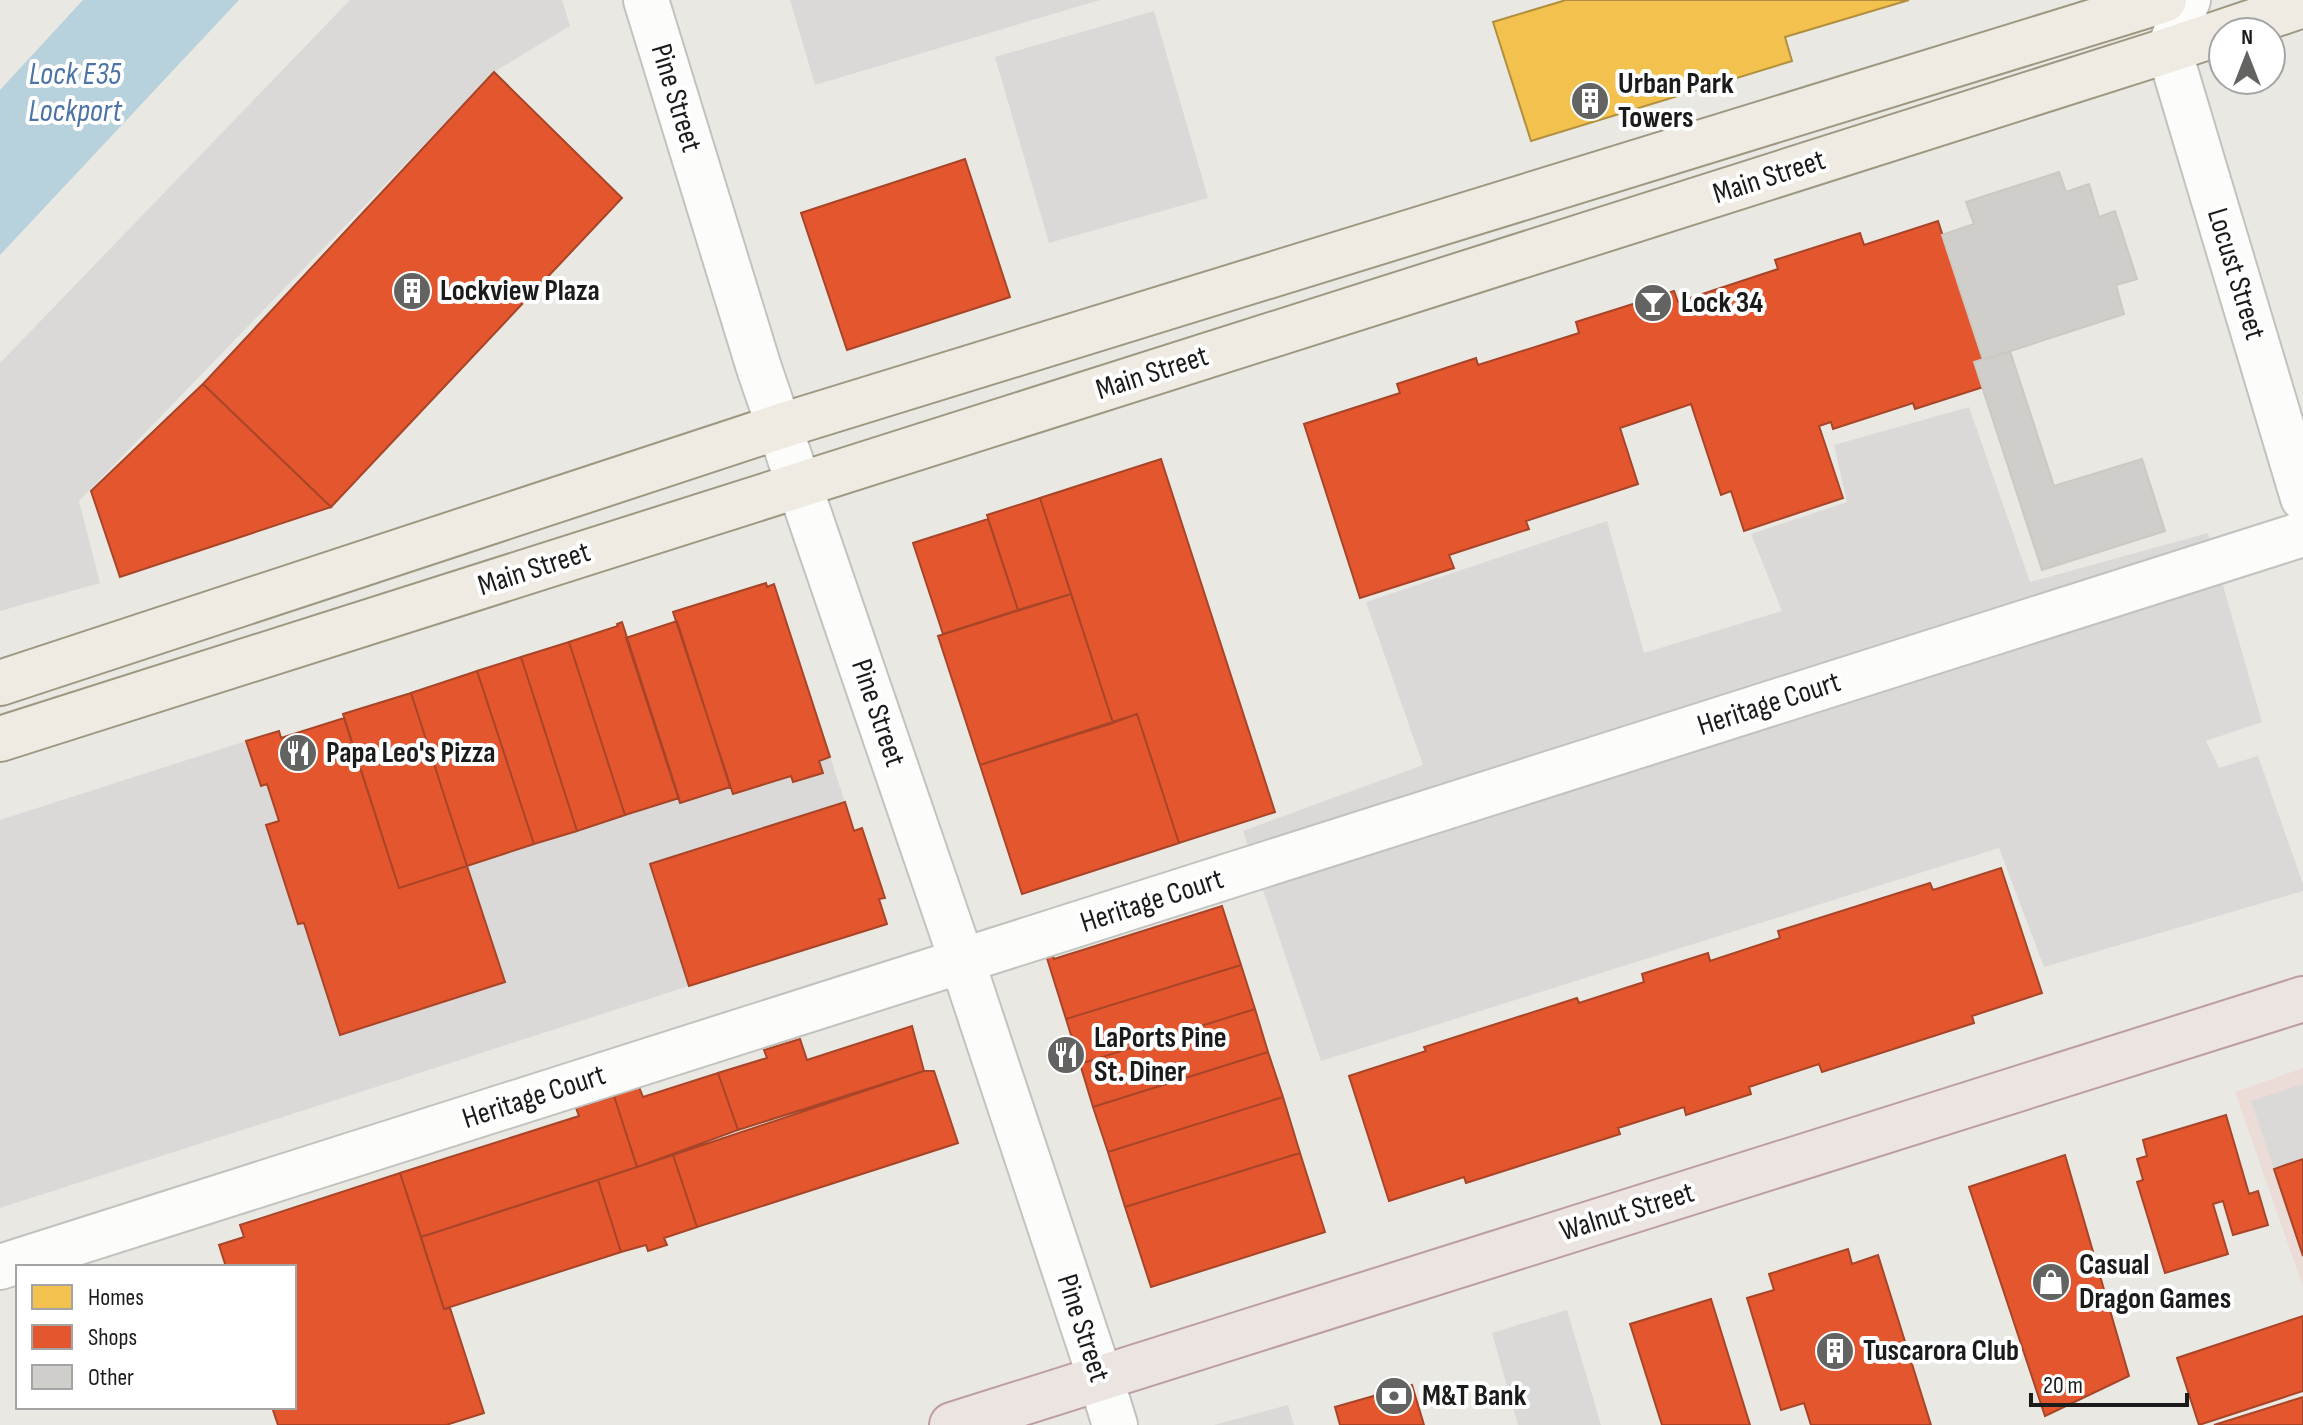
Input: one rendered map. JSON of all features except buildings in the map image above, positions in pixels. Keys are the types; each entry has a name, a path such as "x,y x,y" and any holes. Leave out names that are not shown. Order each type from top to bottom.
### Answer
{"highway":[{"name":"Walnut Street","path":"952,1425 2303,999"}],"main road":[{"name":"Main Street","path":"0,683 781,426 2164,0"},
{"name":"Main Street","path":"0,739 2303,5"}],"street":[{"name":"Pine Street","path":"646,0 759,368 962,961 1115,1425"},
{"path":"2169,50 2188,0"},
{"name":"Locust Street","path":"2169,50 2303,498"},
{"name":"Heritage Court","path":"0,1267 2303,534"}],"shaded area":[{"path":"350,0 562,0 570,26 494,72 79,501 100,583 0,611 0,363"},
{"path":"790,0 1100,0 815,85"},
{"path":"1154,11 1208,198 1049,243 995,57"},
{"path":"1969,407 2030,582 2208,533 2262,722 2206,741 2219,768 2258,756 2303,891 2044,967 1999,848 1321,1061 1243,831 1423,765 1366,602 1607,521 1644,653 1782,611 1751,534 1847,502 1834,445"},
{"path":"246,741 260,785 267,784 279,821 266,826 298,924 304,923 340,1035 504,982 467,866 679,798 680,803 730,787 733,794 791,776 793,782 822,773 819,761 830,757 845,802 650,864 689,986 0,1208 0,820"},
{"path":"2303,1068 2303,1287 2235,1092"},
{"path":"2303,1084 2303,1159 2274,1169 2251,1101"},
{"path":"1567,1310 1601,1425 1518,1425 1492,1333"},
{"path":"1288,1405 1294,1425 1214,1425"}],"water":[{"name":"Lock E35 Lockport","path":"83,0 239,0 0,255 0,90"}],"place":[{"name":"Urban Park Towers","path":"1590,101"},
{"name":"Lockview Plaza","path":"412,291"},
{"name":"Lock 34","path":"1653,303"},
{"name":"Papa Leo's Pizza","path":"298,753"},
{"name":"LaPorts Pine St. Diner","path":"1066,1055"},
{"name":"Casual Dragon Games","path":"2051,1282"},
{"name":"Tuscarora Club","path":"1835,1351"},
{"name":"M&T Bank","path":"1394,1396"}]}
